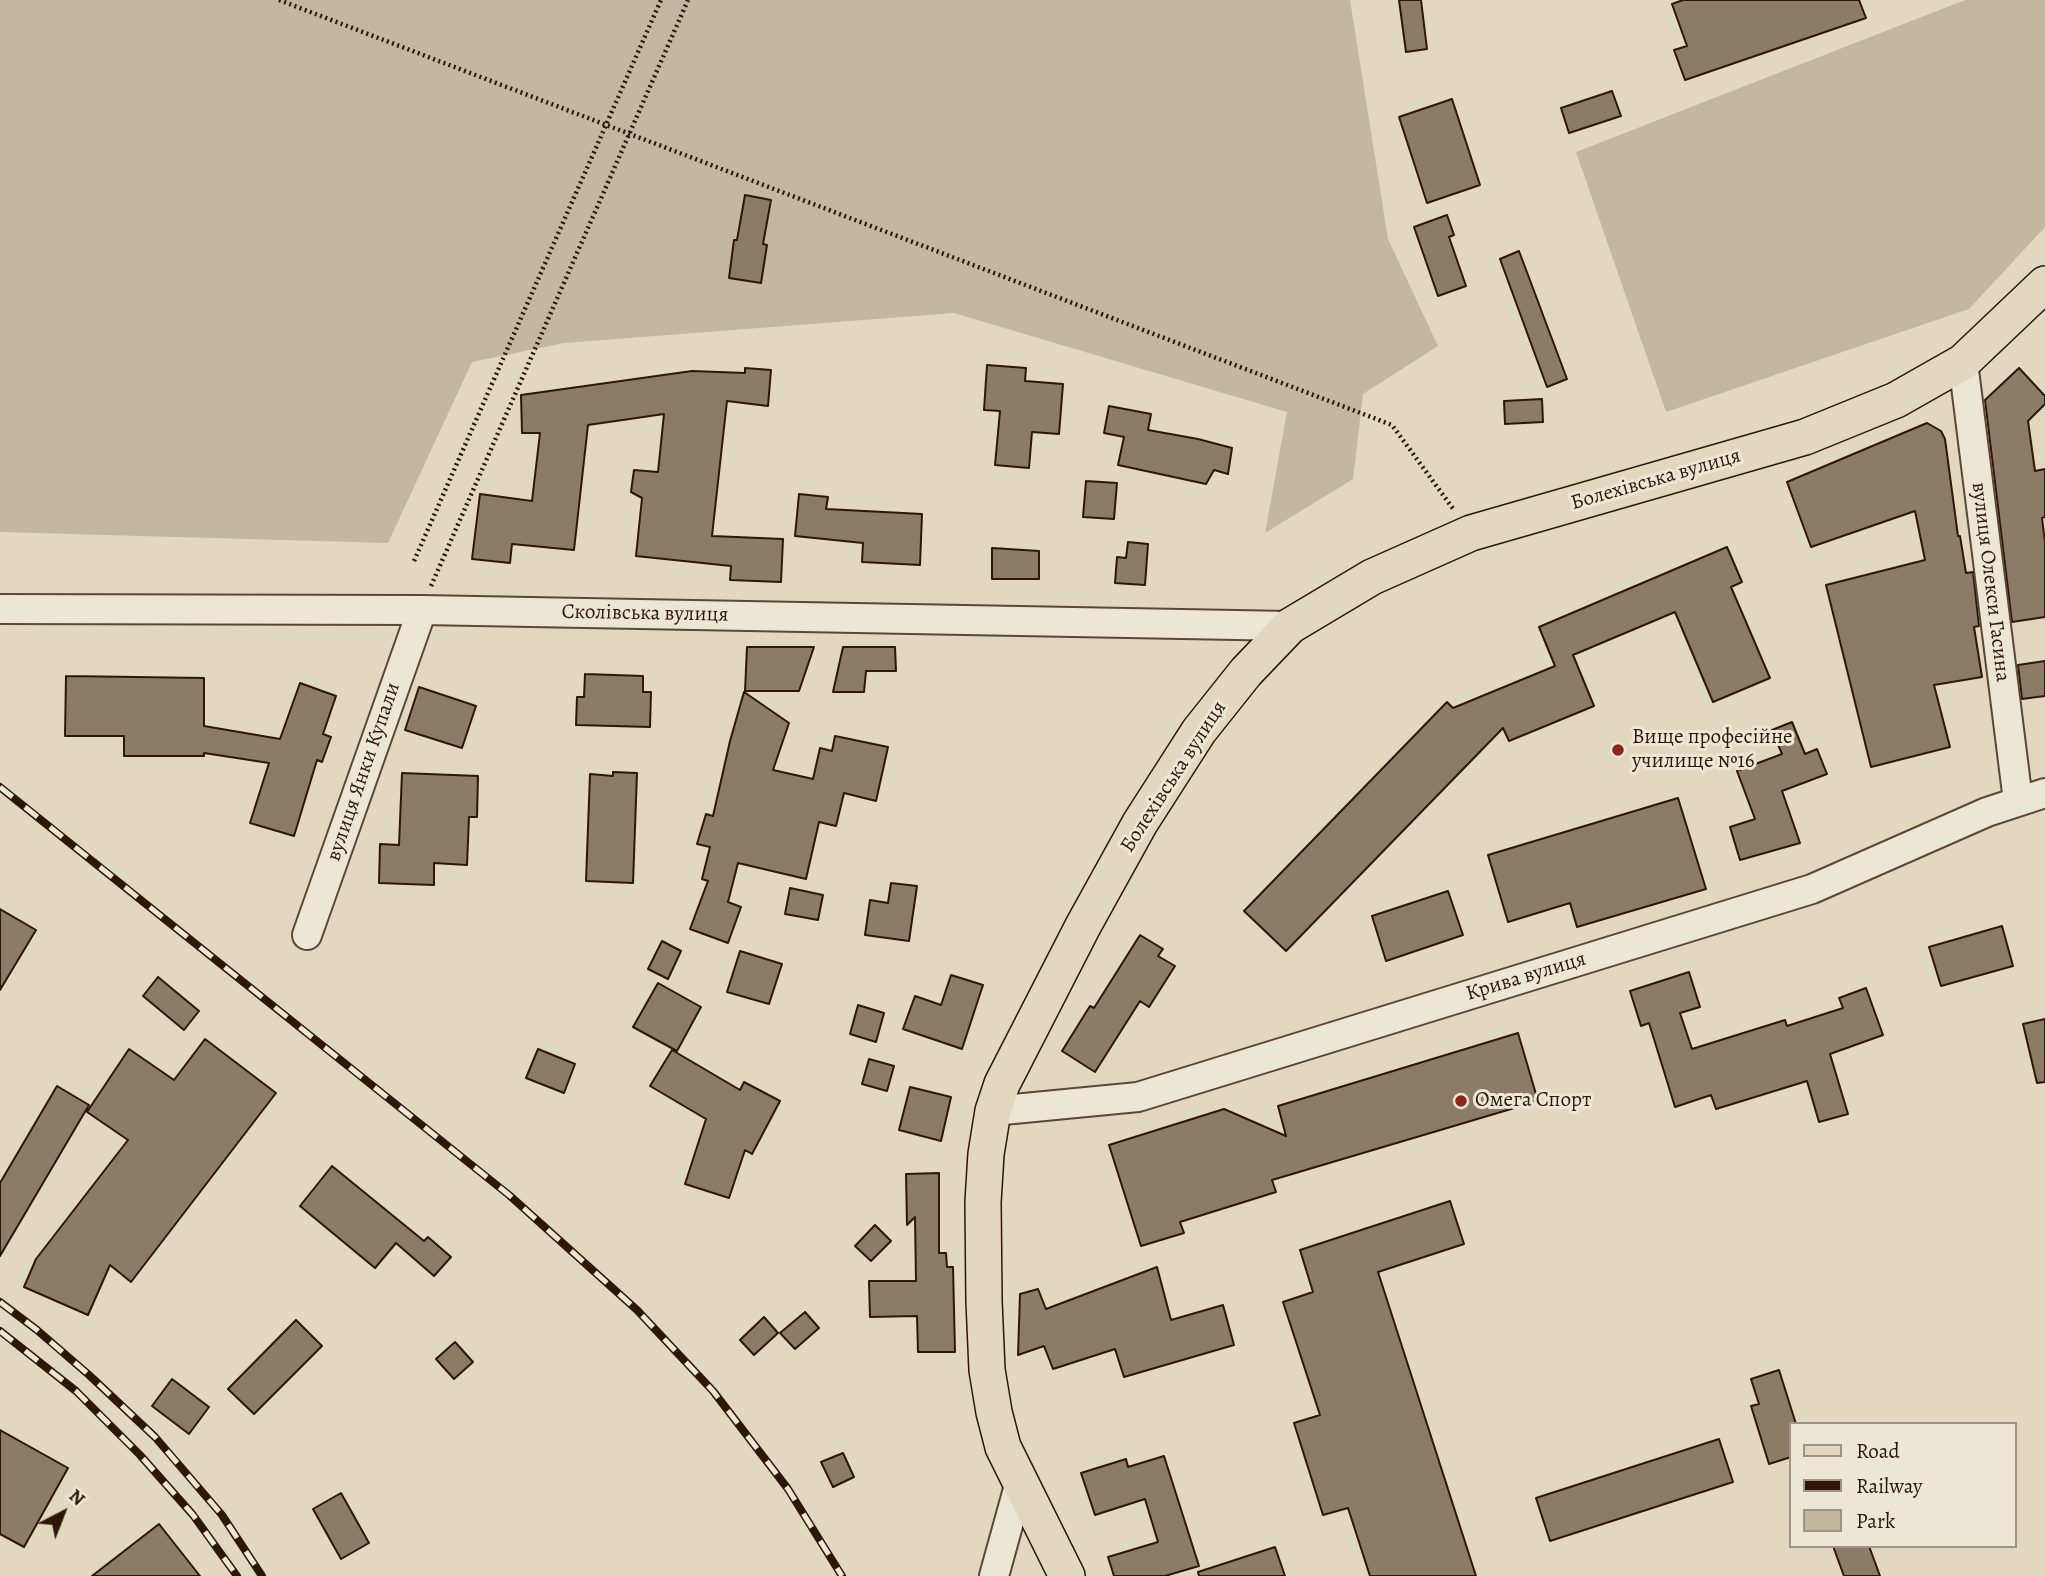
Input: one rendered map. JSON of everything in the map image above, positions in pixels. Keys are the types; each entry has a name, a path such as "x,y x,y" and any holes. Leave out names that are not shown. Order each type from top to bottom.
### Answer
{"main road":[{"name":"Болехівська вулиця","path":"1067,1576 1003,1447 994,1412 987,1370 984,1301 983,1202 986,1154 993,1111 1009,1072 1083,926 1140,823 1199,731 1246,672 1290,626 1372,577 1471,533 1805,437 1896,400 1963,362 2045,284"}],"street":[{"name":"вулиця Олекси Гасина","path":"1963,362 2018,801"},
{"name":"Сколівська вулиця","path":"0,609 422,610 1290,626"},
{"name":"вулиця Янки Купали","path":"307,935 422,610"},
{"name":"Крива вулиця","path":"993,1111 1138,1097 1812,888 1987,811 2045,793"},
{"path":"994,1576 1020,1482"}],"path":[{"path":"279,0 1392,425 1471,533"},
{"path":"414,561 661,0"},
{"path":"422,610 438,568 688,0"}],"green space":[{"path":"0,0 1350,0 1388,239 1438,346 1363,394 1353,479 1265,533 1287,412 954,313 564,343 472,362 388,543 0,532"},
{"path":"1965,0 2045,0 2045,227 1969,309 1666,412 1576,152"}],"building":[{"path":"1399,0 1421,0 1427,49 1406,52"},
{"path":"1683,0 1859,0 1866,18 1685,80 1674,50 1687,46 1672,4"},
{"path":"1612,91 1621,116 1569,133 1561,108"},
{"path":"1452,99 1480,185 1427,203 1399,117"},
{"path":"745,195 771,200 763,244 767,245 761,283 729,278 734,240 737,240"},
{"path":"1447,215 1454,235 1449,237 1466,286 1438,296 1414,227"},
{"path":"1519,251 1567,379 1547,387 1500,259"},
{"path":"987,365 1026,368 1025,381 1063,384 1059,434 1032,432 1029,468 995,465 1000,411 984,410"},
{"path":"745,368 771,370 768,406 727,401 712,536 783,539 781,582 730,580 731,566 636,556 642,498 631,492 634,470 658,472 664,414 588,425 574,550 512,544 510,563 472,559 480,494 532,501 540,433 522,433 521,395 692,371 745,373"},
{"path":"2019,368 2045,396 2045,404 2028,421 2035,471 2045,469 2045,517 2042,518 2045,542 2045,617 2012,622 1985,400"},
{"path":"1542,399 1543,422 1505,424 1504,401"},
{"path":"1109,406 1151,414 1148,430 1232,448 1228,474 1214,470 1206,484 1118,465 1124,437 1104,433"},
{"path":"1927,423 1941,431 1945,439 1958,536 1966,573 1973,572 1979,626 1974,627 1982,677 1934,685 1950,747 1871,767 1826,585 1925,560 1915,511 1811,547 1787,482"},
{"path":"1086,481 1117,483 1114,519 1083,517"},
{"path":"799,494 828,497 826,509 922,514 920,565 862,562 863,543 795,536"},
{"path":"1128,542 1148,544 1145,585 1115,583 1117,557 1126,558"},
{"path":"1727,547 1742,582 1731,587 1770,678 1713,702 1675,612 1573,655 1594,706 1509,741 1503,728 1286,951 1244,911 1447,702 1453,708 1555,666 1539,627"},
{"path":"992,548 1039,551 1039,579 992,579"},
{"path":"747,647 814,647 799,691 745,691"},
{"path":"843,647 895,647 896,671 866,671 864,692 833,692"},
{"path":"2045,661 2045,696 2022,699 2018,665"},
{"path":"585,674 643,676 643,692 651,692 650,727 576,725 577,697 584,697"},
{"path":"66,676 204,678 204,726 280,739 300,683 336,696 323,734 331,737 322,762 317,760 294,836 250,823 269,763 204,753 204,756 124,756 124,736 65,736"},
{"path":"419,687 476,706 462,748 405,730"},
{"path":"744,692 789,723 773,770 813,779 820,748 832,751 835,736 888,747 876,801 844,793 836,826 819,822 806,879 738,863 728,902 741,907 728,943 690,929 708,881 702,879 710,847 697,844 706,814 713,816"},
{"path":"1792,722 1805,754 1817,749 1827,774 1782,791 1800,843 1740,860 1730,827 1755,819 1737,771 1782,754 1772,730"},
{"path":"613,772 637,773 633,883 586,881 590,774 613,776"},
{"path":"402,773 478,776 477,817 469,817 467,865 434,863 434,885 379,883 380,844 399,845"},
{"path":"1678,798 1706,889 1577,927 1570,903 1508,922 1488,855"},
{"path":"891,883 917,886 909,941 865,935 870,900 888,903"},
{"path":"790,888 823,895 818,920 785,914"},
{"path":"1448,891 1463,935 1386,961 1372,916"},
{"path":"0,909 36,930 0,990"},
{"path":"2002,926 2013,966 1941,986 1929,947"},
{"path":"1140,935 1163,949 1158,956 1175,966 1149,1007 1140,1001 1095,1072 1062,1051 1090,1006 1094,1008"},
{"path":"662,941 681,951 668,979 648,969"},
{"path":"740,951 782,964 769,1004 727,992"},
{"path":"1689,972 1700,1007 1680,1013 1692,1049 1785,1020 1787,1026 1843,1008 1839,998 1866,988 1883,1035 1830,1054 1848,1114 1819,1122 1807,1081 1716,1109 1711,1095 1675,1107 1649,1023 1641,1026 1630,991"},
{"path":"951,975 983,985 962,1049 903,1029 915,996 941,1005"},
{"path":"158,977 199,1011 184,1030 143,996"},
{"path":"658,983 701,1007 677,1051 633,1027"},
{"path":"858,1005 884,1013 876,1042 850,1034"},
{"path":"2045,1019 2045,1082 2037,1083 2023,1024"},
{"path":"1518,1033 1538,1101 1272,1180 1276,1192 1180,1222 1184,1233 1141,1246 1109,1145 1224,1109 1286,1136 1278,1106"},
{"path":"205,1039 276,1093 131,1282 110,1265 88,1315 24,1287 36,1259 128,1140 87,1112 129,1049 174,1080"},
{"path":"538,1049 575,1064 564,1093 526,1078"},
{"path":"672,1050 740,1090 744,1082 780,1101 752,1154 745,1150 729,1198 685,1184 706,1119 650,1086"},
{"path":"869,1059 894,1066 887,1091 862,1084"},
{"path":"57,1086 89,1105 0,1256 0,1183"},
{"path":"910,1087 951,1097 941,1141 899,1130"},
{"path":"332,1166 424,1241 428,1237 451,1257 434,1276 396,1243 375,1268 300,1206"},
{"path":"939,1173 939,1253 946,1253 947,1267 953,1267 955,1352 918,1352 917,1316 870,1317 869,1281 916,1281 915,1217 907,1225 906,1174"},
{"path":"1450,1201 1464,1244 1378,1272 1476,1576 1370,1576 1348,1508 1323,1515 1294,1423 1320,1415 1283,1302 1313,1292 1300,1250"},
{"path":"875,1225 891,1241 871,1261 855,1246"},
{"path":"1157,1267 1171,1320 1223,1305 1234,1345 1124,1377 1115,1349 1053,1369 1044,1346 1018,1355 1020,1294 1038,1289 1046,1309"},
{"path":"805,1312 819,1328 795,1349 780,1333"},
{"path":"764,1317 778,1333 754,1355 740,1340"},
{"path":"296,1320 322,1346 254,1414 228,1389"},
{"path":"455,1342 473,1362 454,1379 436,1359"},
{"path":"1779,1370 1795,1422 1790,1422 1790,1457 1769,1464 1751,1406 1759,1404 1751,1379"},
{"path":"172,1379 209,1407 189,1434 152,1406"},
{"path":"0,1430 68,1468 24,1547 0,1534"},
{"path":"1719,1439 1733,1482 1550,1541 1536,1498"},
{"path":"843,1453 854,1477 833,1487 821,1462"},
{"path":"1164,1456 1199,1566 1165,1576 1114,1576 1108,1557 1158,1542 1145,1499 1095,1515 1081,1473 1126,1459 1128,1467"},
{"path":"341,1493 369,1543 341,1559 313,1509"},
{"path":"159,1524 200,1576 92,1576"},
{"path":"1275,1547 1285,1576 1199,1576 1198,1572"},
{"path":"1834,1548 1870,1548 1880,1576 1844,1576"}],"railway":[{"path":"0,787 509,1195 637,1310 713,1391 788,1489 842,1576"},
{"path":"0,1302 89,1375 155,1437 222,1515 262,1576"},
{"path":"0,1331 76,1391 140,1455 193,1515 237,1576"}],"place":[{"name":"Вище професійне училище №16","path":"1618,750"},
{"name":"Омега Спорт","path":"1461,1101"}]}
